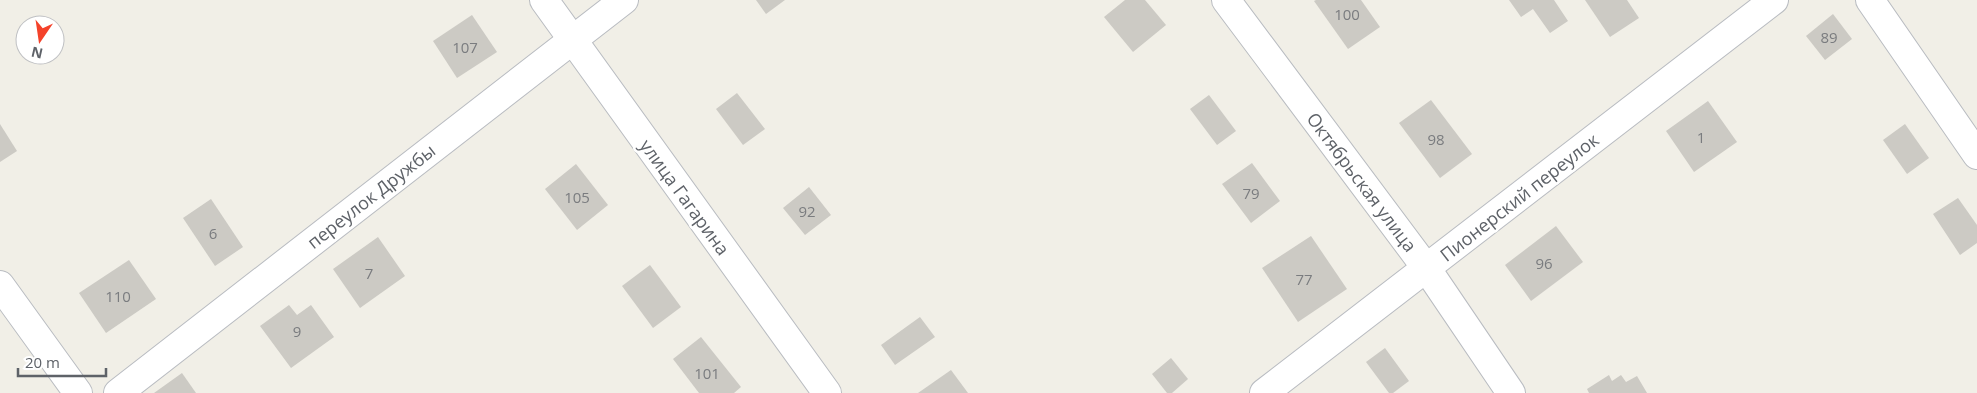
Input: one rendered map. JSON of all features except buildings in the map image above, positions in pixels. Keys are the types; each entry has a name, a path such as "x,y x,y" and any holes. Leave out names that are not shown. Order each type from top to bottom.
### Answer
{"street":[{"name":"улица Гагарина","path":"544,0 827,393"},
{"name":"переулок Дружбы","path":"118,393 624,0"},
{"name":"Октябрьская улица","path":"1226,0 1427,269 1511,393"},
{"name":"Пионерский переулок","path":"1264,393 1774,0"},
{"path":"1870,0 1977,155"},
{"path":"0,285 78,393"}]}
